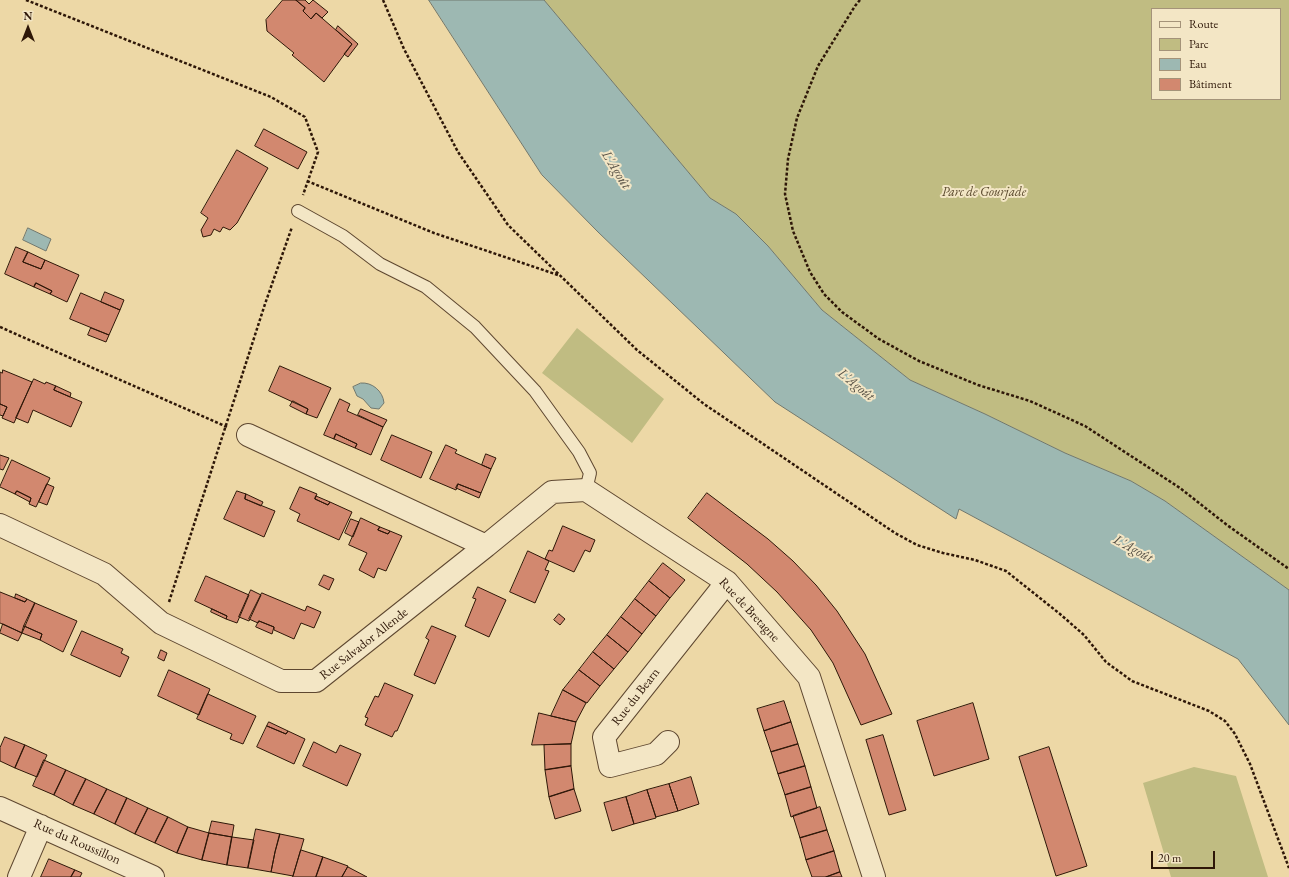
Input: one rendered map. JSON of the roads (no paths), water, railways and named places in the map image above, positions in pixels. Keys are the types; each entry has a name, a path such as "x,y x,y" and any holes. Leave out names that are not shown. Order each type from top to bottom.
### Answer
{"street":[{"path":"248,435 486,546 552,492 586,490"},
{"name":"Rue de Bretagne","path":"586,490 727,582 809,676 874,877"},
{"name":"Rue Salvador Allende","path":"0,525 104,574 161,623 281,681 316,682 486,546"},
{"name":"Rue du Bearn","path":"668,742 656,754 610,766 604,737 727,582"},
{"name":"Rue du Roussillon","path":"0,808 153,877"},
{"path":"19,877 41,826"}],"lane":[{"path":"298,211 343,236 380,264 426,287 475,327 535,390 579,452 590,473 586,490"}],"water":[{"name":"L'Agoût","path":"429,0 544,0 710,198 736,214 768,246 822,310 910,380 1065,453 1131,481 1165,501 1289,590 1289,725 1238,659 959,509 956,519 775,402 598,232 542,175"},
{"path":"28,228 51,239 46,251 23,240"},
{"path":"361,383 373,386 382,395 384,403 379,409 371,408 363,399 357,396 353,387"}],"park label":[{"name":"Parc de Gourjade","path":"984,192"}]}
